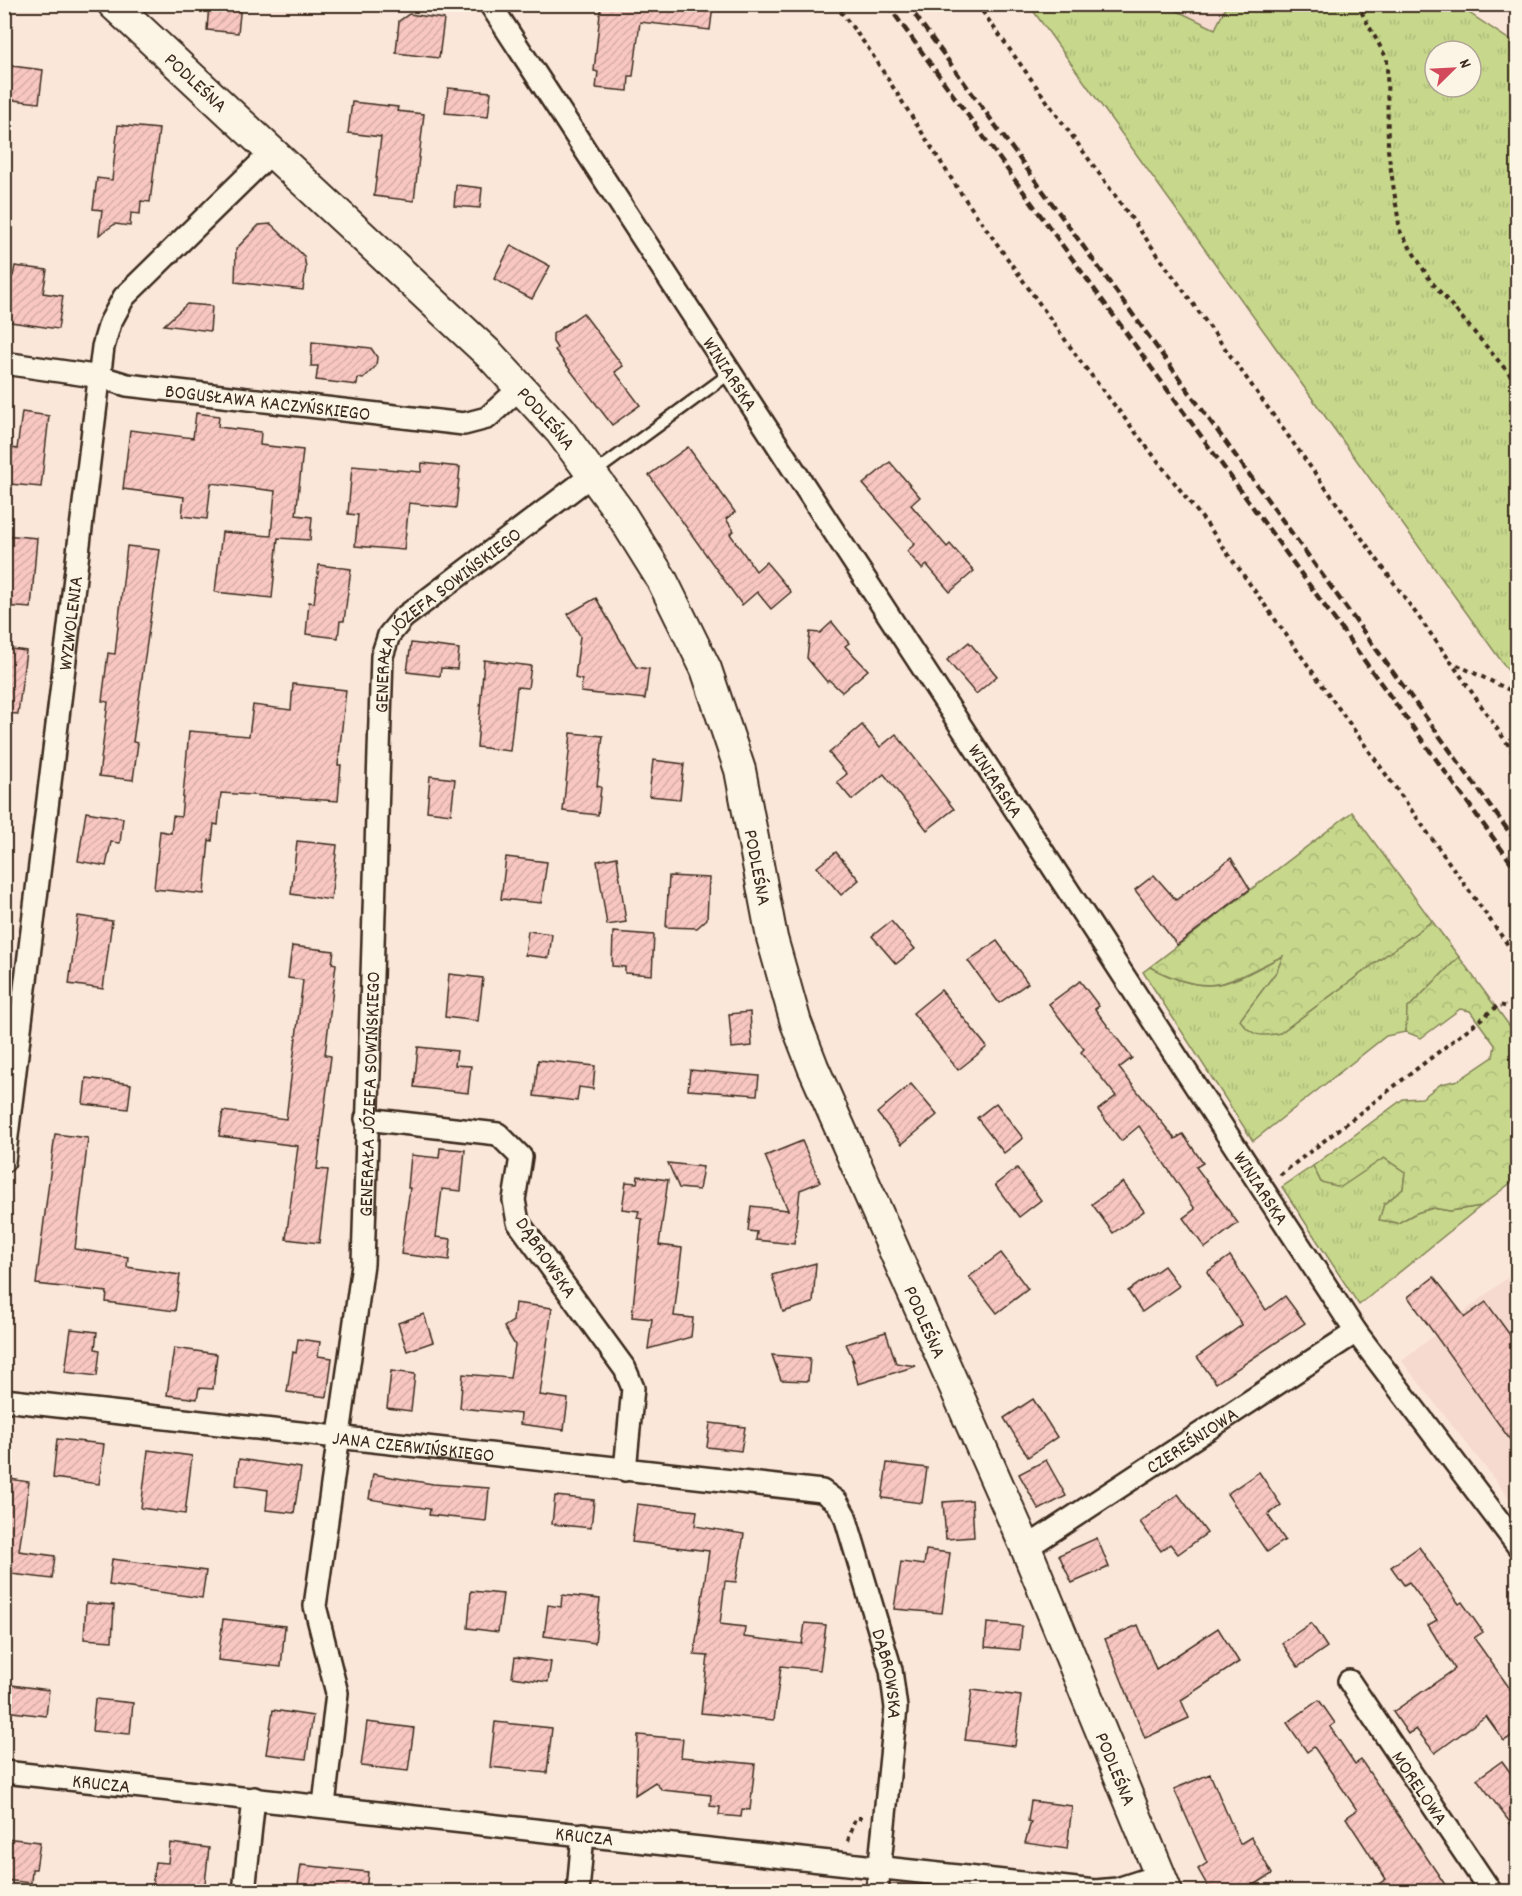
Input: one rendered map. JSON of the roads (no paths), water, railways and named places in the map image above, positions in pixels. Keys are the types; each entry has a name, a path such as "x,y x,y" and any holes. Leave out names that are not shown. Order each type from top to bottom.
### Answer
{"street":[{"name":"PODLEŚNA","path":"113,4 490,355 521,387 560,431 619,511 662,580 706,669 740,770 772,938 796,1023 1026,1548 1164,1883"},
{"name":"WINIARSKA","path":"490,4 729,374 1356,1332 1518,1546"},
{"name":"WYZWOLENIA","path":"4,1161 105,339 110,323 124,297 272,152"},
{"name":"BOGUSŁAWA KACZYŃSKIEGO","path":"4,363 101,377 127,385 464,424 487,418 521,387"},
{"name":"GENERAŁA JÓZEFA SOWIŃSKIEGO","path":"324,1805 337,1694 315,1606 341,1437 363,1264 382,656 389,635 403,618 591,475"},
{"name":"DĄBROWSKA","path":"366,1119 498,1134 520,1157 514,1200 518,1222 625,1369 633,1388 626,1470"},
{"name":"CZEREŚNIOWA","path":"1026,1548 1356,1332"},
{"name":"JANA CZERWIŃSKIEGO","path":"4,1400 822,1491"},
{"name":"DĄBROWSKA","path":"822,1491 837,1502 845,1516 891,1670 896,1707 876,1892"},
{"name":"MORELOWA","path":"1349,1681 1491,1892"},
{"name":"KRUCZA","path":"4,1772 324,1805 1095,1892 1164,1883"},
{"path":"244,1892 254,1798"},
{"path":"578,1892 583,1834"}],"lane":[{"path":"591,475 729,374"}],"railway":[{"path":"887,4 1518,872"},
{"path":"907,4 1518,844"}]}
